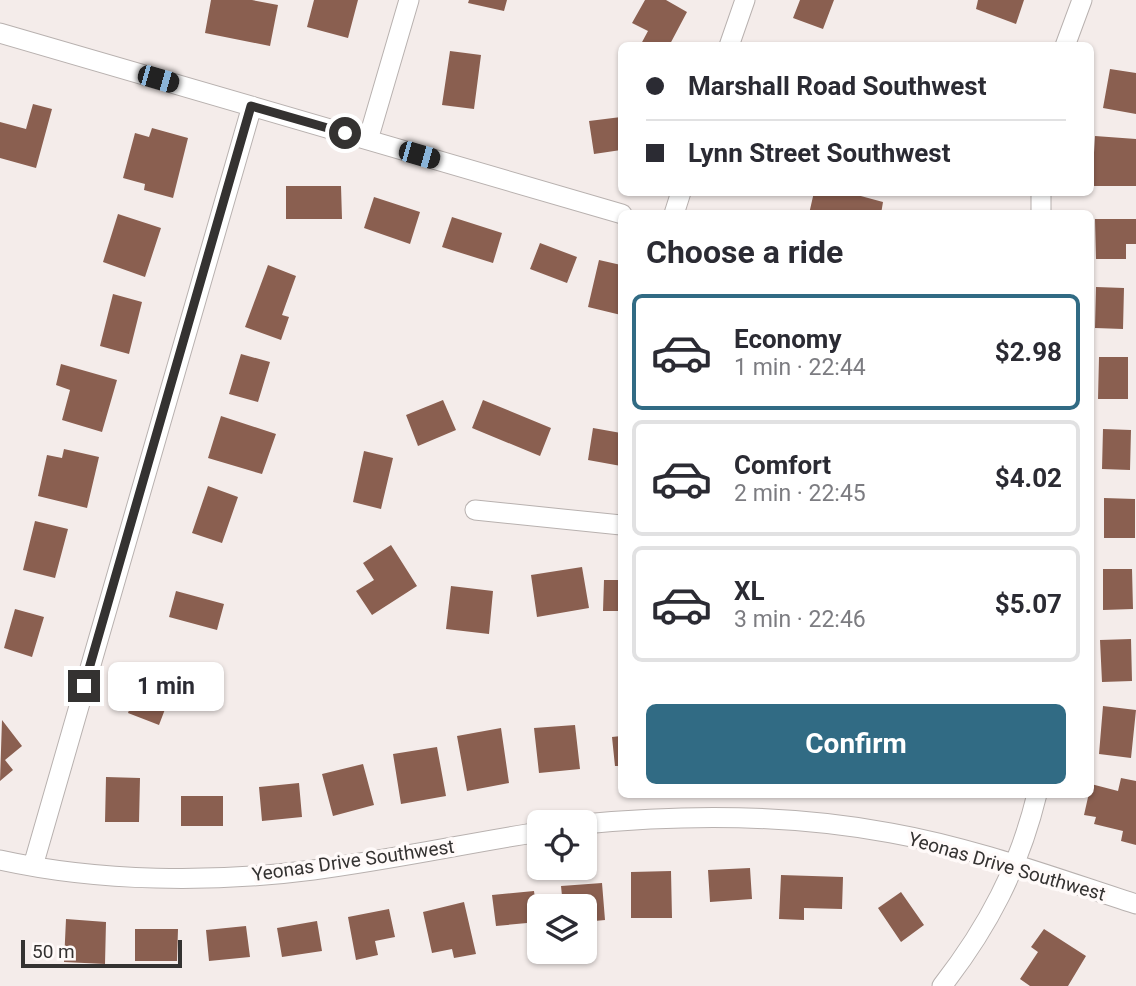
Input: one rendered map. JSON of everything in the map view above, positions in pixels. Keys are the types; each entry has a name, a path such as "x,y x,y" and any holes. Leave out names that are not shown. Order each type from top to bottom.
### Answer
{"street":[{"path":"368,140 410,0"},
{"path":"730,42 745,0"},
{"path":"1066,42 1082,0"},
{"path":"0,33 618,213"},
{"path":"33,866 251,106"},
{"path":"475,510 618,525"},
{"path":"942,986 994,911 1016,865 1036,798"},
{"name":"Yeonas Drive Southwest","path":"597,823 669,817 823,822 892,833 966,850 1136,904"},
{"name":"Yeonas Drive Southwest","path":"0,860 33,866 163,878 231,877 312,870 527,834"}],"building":[{"path":"211,0 252,0 278,5 270,46 205,33"},
{"path":"314,0 358,0 348,38 307,27"},
{"path":"469,0 507,0 504,11 468,3"},
{"path":"645,0 666,0 687,12 671,42 642,42 648,31 632,23"},
{"path":"800,0 834,0 823,29 793,18"},
{"path":"978,0 1024,0 1016,24 976,9"},
{"path":"450,51 481,55 474,109 442,105"},
{"path":"1110,69 1136,73 1136,114 1103,108"},
{"path":"33,104 52,109 36,168 0,158 0,122 26,129"},
{"path":"618,117 618,150 594,154 589,121"},
{"path":"152,128 188,138 173,198 144,190 145,184 123,178 135,133 149,137"},
{"path":"1095,136 1136,139 1136,186 1094,186"},
{"path":"286,186 341,186 342,219 286,219"},
{"path":"813,196 861,196 883,202 882,210 810,210"},
{"path":"374,197 420,212 410,244 364,228"},
{"path":"118,214 161,228 145,277 103,262"},
{"path":"452,217 502,233 493,263 442,247"},
{"path":"1095,219 1136,219 1136,244 1126,244 1126,259 1096,259"},
{"path":"540,243 577,257 567,283 530,269"},
{"path":"599,260 618,264 618,314 588,307"},
{"path":"268,265 296,276 282,315 289,317 281,340 245,327"},
{"path":"1096,287 1124,288 1123,329 1095,328"},
{"path":"113,294 142,302 129,354 100,346"},
{"path":"241,354 270,362 258,402 229,394"},
{"path":"1099,357 1128,357 1128,399 1098,399"},
{"path":"61,364 117,380 102,432 62,420 70,390 56,385"},
{"path":"443,400 456,430 418,446 406,415"},
{"path":"483,400 551,428 540,456 472,428"},
{"path":"221,416 276,434 262,474 208,458"},
{"path":"593,428 618,432 618,465 588,460"},
{"path":"1103,429 1131,430 1130,470 1102,469"},
{"path":"64,449 99,457 87,508 38,496 47,455 62,458"},
{"path":"364,451 393,458 381,509 353,502"},
{"path":"208,486 238,497 222,543 192,533"},
{"path":"1104,498 1135,499 1135,538 1104,538"},
{"path":"35,521 68,529 55,578 23,570"},
{"path":"391,545 417,586 372,615 356,591 374,580 363,563"},
{"path":"582,567 589,608 537,617 531,575"},
{"path":"1103,569 1132,569 1133,609 1103,610"},
{"path":"604,580 618,580 618,611 603,611"},
{"path":"451,586 493,591 489,634 446,629"},
{"path":"176,591 224,604 217,630 169,617"},
{"path":"15,609 44,617 32,657 4,648"},
{"path":"1131,639 1132,681 1102,682 1100,640"},
{"path":"144,670 184,685 176,708 167,704 159,725 128,713"},
{"path":"1103,706 1136,710 1131,758 1099,754"},
{"path":"2,720 22,746 5,760 13,770 0,781"},
{"path":"575,725 580,769 539,773 534,728"},
{"path":"501,728 509,783 467,791 457,736"},
{"path":"618,736 618,766 615,766 612,737"},
{"path":"437,747 446,796 401,804 393,754"},
{"path":"363,764 374,805 333,816 322,774"},
{"path":"106,777 140,778 139,822 105,822"},
{"path":"1121,778 1136,781 1136,845 1121,841 1123,831 1094,824 1096,817 1084,815 1088,798 1094,798 1094,785 1118,791"},
{"path":"299,783 302,817 262,821 259,787"},
{"path":"181,796 223,796 223,826 181,826"},
{"path":"750,868 752,899 710,902 708,870"},
{"path":"671,871 672,918 631,918 631,872"},
{"path":"781,875 843,877 842,909 804,908 804,920 779,919"},
{"path":"602,883 605,920 597,921 597,894 562,894 561,886"},
{"path":"534,891 534,894 527,894 527,923 496,926 492,895"},
{"path":"901,892 924,925 901,942 878,908"},
{"path":"464,902 476,954 454,958 452,949 432,953 423,912"},
{"path":"389,909 395,937 375,941 378,955 356,960 348,917"},
{"path":"66,919 106,922 105,964 64,962"},
{"path":"317,921 322,951 282,957 277,928"},
{"path":"246,926 250,957 209,961 206,930"},
{"path":"135,929 178,929 177,961 135,961"},
{"path":"1044,929 1086,956 1068,986 1030,986 1020,979 1038,952 1031,947"}],"route":[{"path":"84,686 251,106 345,133"}]}
